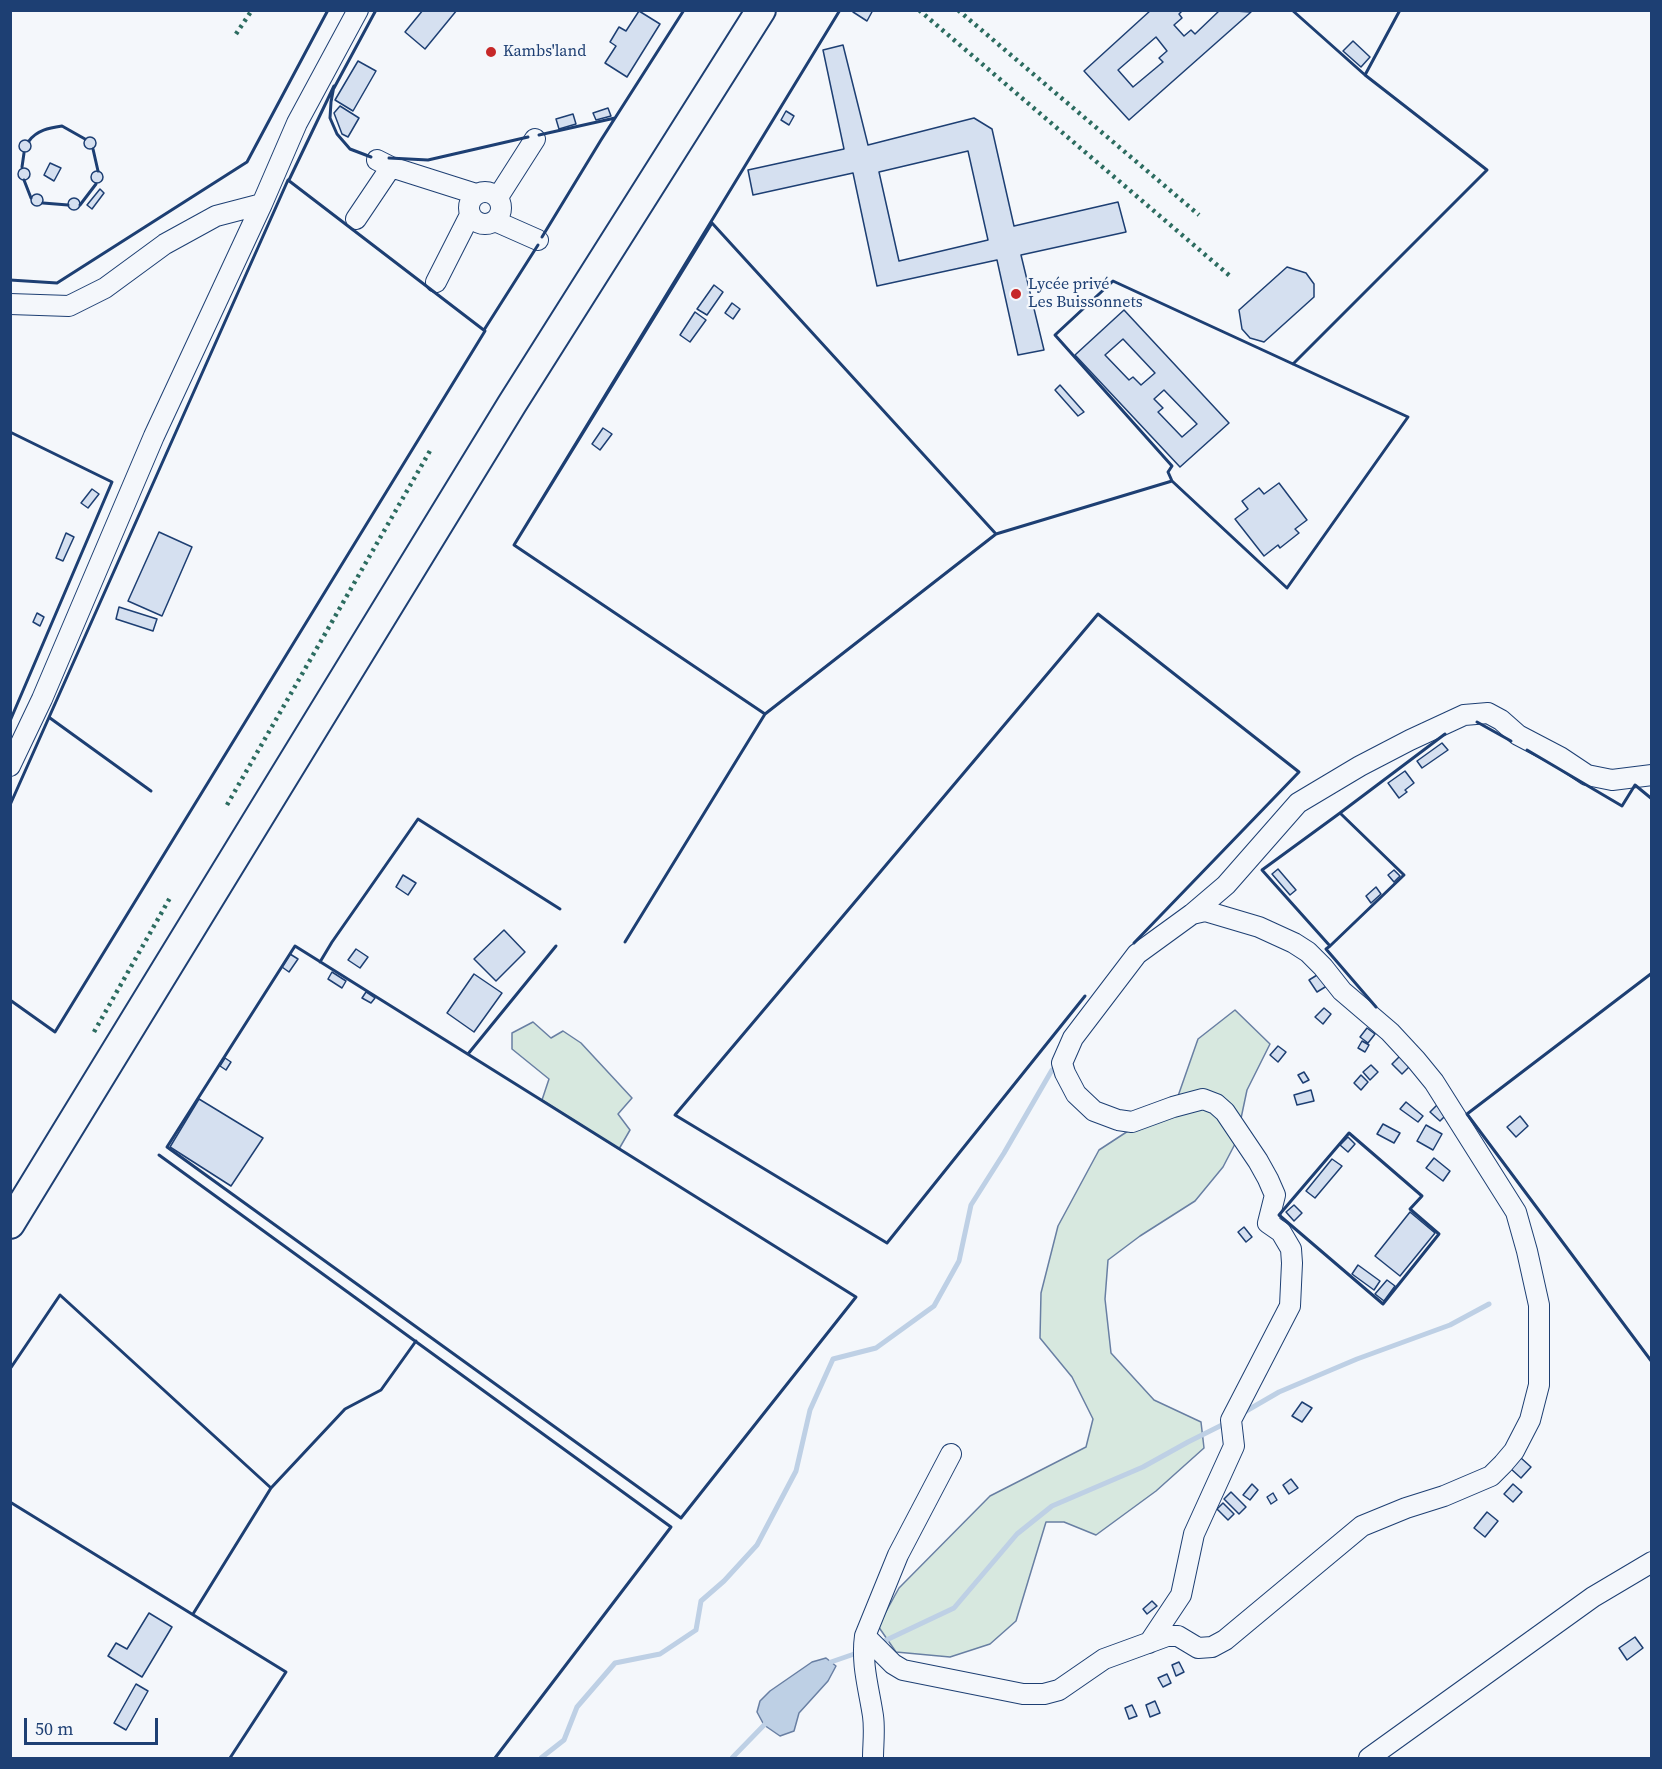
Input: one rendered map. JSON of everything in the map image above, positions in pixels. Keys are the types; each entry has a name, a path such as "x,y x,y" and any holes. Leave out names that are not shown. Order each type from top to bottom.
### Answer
{"highway":[{"path":"10,1224 512,404 761,10"}],"street":[{"path":"10,766 42,699 154,436 262,204 297,123 358,10"},
{"path":"498,197 535,139"},
{"path":"356,219 384,164 476,194 488,191 498,197 501,202 500,216 495,221 478,223 470,215"},
{"path":"436,282 470,215 470,203 476,194"},
{"path":"10,304 69,306 105,288 165,244 216,216 262,204"},
{"path":"495,221 538,240"},
{"path":"1149,1643 1181,1595 1194,1534 1234,1446 1231,1420 1290,1306 1293,1263 1291,1249 1281,1232 1268,1223 1275,1195 1268,1179 1225,1112 1216,1104 1203,1099 1132,1122 1118,1120 1094,1111 1076,1094 1062,1063 1073,1038 1137,954 1192,914 1226,885 1298,803 1360,766 1464,715 1488,713 1501,720 1518,735 1560,757 1587,775 1612,780 1652,775"},
{"path":"865,1636 893,1664 903,1670 1023,1694 1044,1694 1059,1690 1104,1659 1167,1636 1178,1636 1198,1648 1212,1647 1225,1640 1362,1526 1491,1476 1514,1451 1530,1420 1539,1385 1539,1305 1516,1212 1434,1082 1390,1032 1342,991 1323,966 1308,952 1258,927 1205,911 1192,914"},
{"path":"873,1758 874,1718 865,1669 863,1650 865,1636 898,1555 951,1454"},
{"path":"1369,1758 1593,1597 1652,1562"}],"shaded area":[{"path":"1235,1010 1270,1044 1247,1090 1236,1142 1223,1167 1195,1201 1140,1236 1108,1260 1105,1299 1111,1353 1154,1400 1201,1422 1204,1448 1156,1491 1096,1535 1064,1522 1046,1522 1016,1621 990,1644 950,1657 896,1652 878,1626 899,1588 990,1496 1086,1447 1093,1419 1072,1377 1040,1338 1041,1293 1058,1226 1099,1150 1177,1099 1198,1039"},
{"path":"533,1022 551,1038 563,1031 581,1043 632,1098 618,1114 630,1130 619,1149 542,1100 549,1079 512,1049 512,1033"}],"water":[{"path":"826,1658 836,1666 828,1681 799,1713 794,1731 780,1736 764,1725 757,1712 760,1701 770,1691 812,1662"}],"building":[{"path":"423,10 457,10 425,49 405,32"},
{"path":"854,10 873,10 867,21 853,12"},
{"path":"1151,10 1183,10 1179,14 1182,18 1174,25 1184,36 1191,30 1195,34 1220,10 1251,12 1129,120 1084,71","holes":["1156,37 1167,51 1159,58 1163,62 1133,87 1118,70"]},
{"path":"639,11 660,24 627,77 605,63 616,46 610,42 619,27 626,31"},
{"path":"1353,41 1370,57 1361,67 1343,51"},
{"path":"843,45 868,145 974,118 992,129 1014,226 1118,202 1126,232 1021,255 1044,350 1018,355 997,260 877,286 853,173 753,195 748,170 844,149 823,50","holes":["968,151 988,240 899,261 879,172"]},
{"path":"358,61 376,71 353,111 335,100"},
{"path":"340,106 359,118 348,137 342,134 334,113"},
{"path":"608,108 611,116 596,120 593,113"},
{"path":"786,111 794,116 789,125 781,120"},
{"path":"573,114 576,124 559,129 556,119"},
{"path":"92,137 95,138 95,148 88,149 85,148 84,141 85,138"},
{"path":"27,140 30,141 30,151 23,152 20,151 19,144 20,141"},
{"path":"50,163 61,168 54,181 44,175"},
{"path":"26,168 29,169 29,179 22,180 19,179 18,172 19,169"},
{"path":"99,171 103,177 99,183 95,183 91,175"},
{"path":"100,189 104,193 92,209 87,205"},
{"path":"39,194 43,200 39,206 35,206 31,198"},
{"path":"76,198 80,204 76,210 72,210 68,202"},
{"path":"1287,267 1306,273 1314,284 1314,297 1264,342 1250,338 1242,329 1239,310"},
{"path":"714,285 723,292 707,315 697,309"},
{"path":"732,303 740,309 733,319 725,313"},
{"path":"1124,310 1229,423 1180,467 1075,355","holes":["1123,339 1155,373 1141,385 1133,377 1129,380 1105,355","1164,390 1197,424 1182,437 1158,412 1163,408 1154,399"]},
{"path":"695,312 706,320 690,342 680,335"},
{"path":"1060,385 1084,412 1078,416 1055,390"},
{"path":"603,428 612,434 600,450 592,444"},
{"path":"1279,483 1307,520 1295,529 1299,533 1280,548 1278,545 1264,556 1235,519 1248,509 1242,501 1259,488 1264,494"},
{"path":"92,489 99,494 88,508 81,503"},
{"path":"159,532 192,547 162,616 128,601"},
{"path":"66,533 74,537 63,561 56,558"},
{"path":"119,607 157,619 153,631 116,619"},
{"path":"37,613 44,617 40,626 33,622"},
{"path":"1442,743 1448,750 1422,768 1417,761"},
{"path":"1405,771 1414,783 1399,798 1388,783"},
{"path":"1278,869 1296,890 1290,895 1272,874"},
{"path":"1394,870 1400,876 1394,882 1388,875"},
{"path":"403,875 416,883 408,895 396,887"},
{"path":"1376,887 1381,894 1371,903 1366,896"},
{"path":"504,930 525,952 496,981 474,959"},
{"path":"356,949 368,957 360,968 348,960"},
{"path":"290,954 298,959 289,972 282,967"},
{"path":"332,972 346,981 342,988 328,979"},
{"path":"1322,972 1330,984 1317,992 1309,980"},
{"path":"474,974 502,993 474,1032 447,1013"},
{"path":"366,992 375,998 371,1003 362,998"},
{"path":"1324,1008 1331,1014 1323,1024 1315,1017"},
{"path":"1367,1028 1375,1034 1368,1043 1360,1037"},
{"path":"1362,1041 1369,1045 1365,1052 1358,1048"},
{"path":"1278,1046 1286,1052 1278,1062 1270,1055"},
{"path":"1404,1052 1415,1061 1402,1074 1392,1064"},
{"path":"225,1058 231,1062 226,1070 220,1066"},
{"path":"1371,1065 1378,1072 1370,1080 1363,1072"},
{"path":"1304,1072 1309,1080 1303,1083 1298,1075"},
{"path":"1361,1075 1368,1082 1361,1090 1354,1083"},
{"path":"1311,1090 1314,1101 1297,1105 1294,1095"},
{"path":"199,1099 263,1138 231,1186 170,1147"},
{"path":"1441,1101 1451,1110 1440,1121 1430,1112"},
{"path":"1406,1102 1423,1116 1418,1122 1400,1109"},
{"path":"1520,1116 1528,1126 1516,1137 1507,1127"},
{"path":"1383,1124 1400,1133 1394,1143 1377,1134"},
{"path":"1426,1125 1442,1134 1433,1150 1417,1141"},
{"path":"1348,1137 1355,1144 1348,1152 1340,1145"},
{"path":"1434,1158 1450,1171 1443,1181 1426,1168"},
{"path":"1332,1159 1342,1166 1315,1198 1306,1191"},
{"path":"1294,1205 1302,1213 1294,1221 1286,1212"},
{"path":"1410,1212 1435,1233 1400,1276 1375,1256"},
{"path":"1244,1227 1252,1237 1246,1242 1238,1232"},
{"path":"1358,1265 1380,1281 1374,1290 1352,1274"},
{"path":"1387,1280 1395,1286 1384,1301 1375,1294"},
{"path":"1302,1402 1312,1408 1302,1422 1292,1416"},
{"path":"1521,1458 1531,1467 1521,1478 1511,1469"},
{"path":"1291,1479 1298,1488 1289,1494 1283,1485"},
{"path":"1252,1484 1258,1490 1250,1500 1243,1495"},
{"path":"1513,1484 1522,1492 1513,1502 1504,1494"},
{"path":"1231,1492 1246,1507 1239,1514 1224,1499"},
{"path":"1273,1493 1277,1500 1271,1504 1267,1497"},
{"path":"1223,1503 1234,1514 1228,1520 1217,1509"},
{"path":"1487,1512 1498,1521 1485,1537 1474,1528"},
{"path":"1152,1601 1157,1606 1147,1614 1143,1609"},
{"path":"149,1613 172,1627 142,1677 108,1656 116,1643 127,1649"},
{"path":"1635,1637 1643,1648 1627,1660 1619,1648"},
{"path":"1179,1662 1184,1672 1176,1676 1172,1665"},
{"path":"1167,1674 1171,1683 1163,1687 1158,1678"},
{"path":"136,1684 148,1691 126,1730 114,1723"},
{"path":"1155,1701 1160,1713 1150,1717 1146,1705"},
{"path":"1132,1705 1137,1716 1129,1719 1125,1708"}],"waterway":[{"path":"541,1758 564,1740 577,1707 615,1663 660,1654 696,1630 701,1601 724,1581 757,1545 796,1471 810,1410 833,1359 876,1348 934,1306 959,1261 971,1205 1052,1070"},
{"path":"1241,1414 1279,1392 1357,1359 1450,1325 1489,1304"},
{"path":"880,1643 954,1608 1017,1534 1052,1506 1143,1467 1228,1422"},
{"path":"828,1666 831,1662 860,1652"},
{"path":"732,1758 768,1721"}],"hedge":[{"path":"236,34 252,10"},
{"path":"919,10 1230,276"},
{"path":"958,10 1199,215"},
{"path":"227,805 431,449"},
{"path":"94,1032 171,896"}],"wall":[{"path":"10,280 57,283 247,162 328,10"},
{"path":"334,88 376,10"},
{"path":"542,237 684,10"},
{"path":"840,10 514,545 765,714 996,534 1172,481 1287,588 1408,417 1113,281 1055,335 1172,466 1168,472 1172,481"},
{"path":"1292,10 1365,75 1487,170 1293,364"},
{"path":"1365,75 1400,10"},
{"path":"289,180 334,86 330,118 337,134 350,149 371,157"},
{"path":"539,135 615,118"},
{"path":"29,141 40,132 62,126 85,139"},
{"path":"389,158 428,160 528,137"},
{"path":"93,149 98,171"},
{"path":"22,167 24,153"},
{"path":"24,180 31,198"},
{"path":"10,805 288,180 485,331 55,1032 10,1000"},
{"path":"80,205 96,184"},
{"path":"43,203 68,205"},
{"path":"712,223 996,534 765,714 514,545 712,223"},
{"path":"484,330 538,245"},
{"path":"10,432 112,482 10,721"},
{"path":"1085,996 887,1243 675,1115 1098,614 1299,772 1134,943"},
{"path":"625,942 765,714"},
{"path":"50,718 151,791"},
{"path":"1477,722 1511,741"},
{"path":"1340,813 1445,734"},
{"path":"1527,750 1622,806 1635,785 1652,799"},
{"path":"1340,813 1404,875 1330,946 1262,870 1340,813"},
{"path":"320,962 418,819 560,909"},
{"path":"295,946 856,1297 681,1518 167,1147 295,946"},
{"path":"468,1054 556,946"},
{"path":"1330,946 1326,949 1376,1007"},
{"path":"1652,973 1467,1114 1652,1362"},
{"path":"1349,1133 1422,1196 1410,1209 1439,1234 1383,1304 1279,1215 1349,1133"},
{"path":"159,1155 671,1527 495,1758"},
{"path":"10,1369 60,1295 271,1488 193,1614"},
{"path":"271,1488 345,1409 381,1390 416,1341"},
{"path":"10,1502 286,1672 230,1758"}],"place":[{"name":"Kambs'land","path":"491,52"},
{"name":"Lycée privé Les Buissonnets","path":"1016,294"}]}
